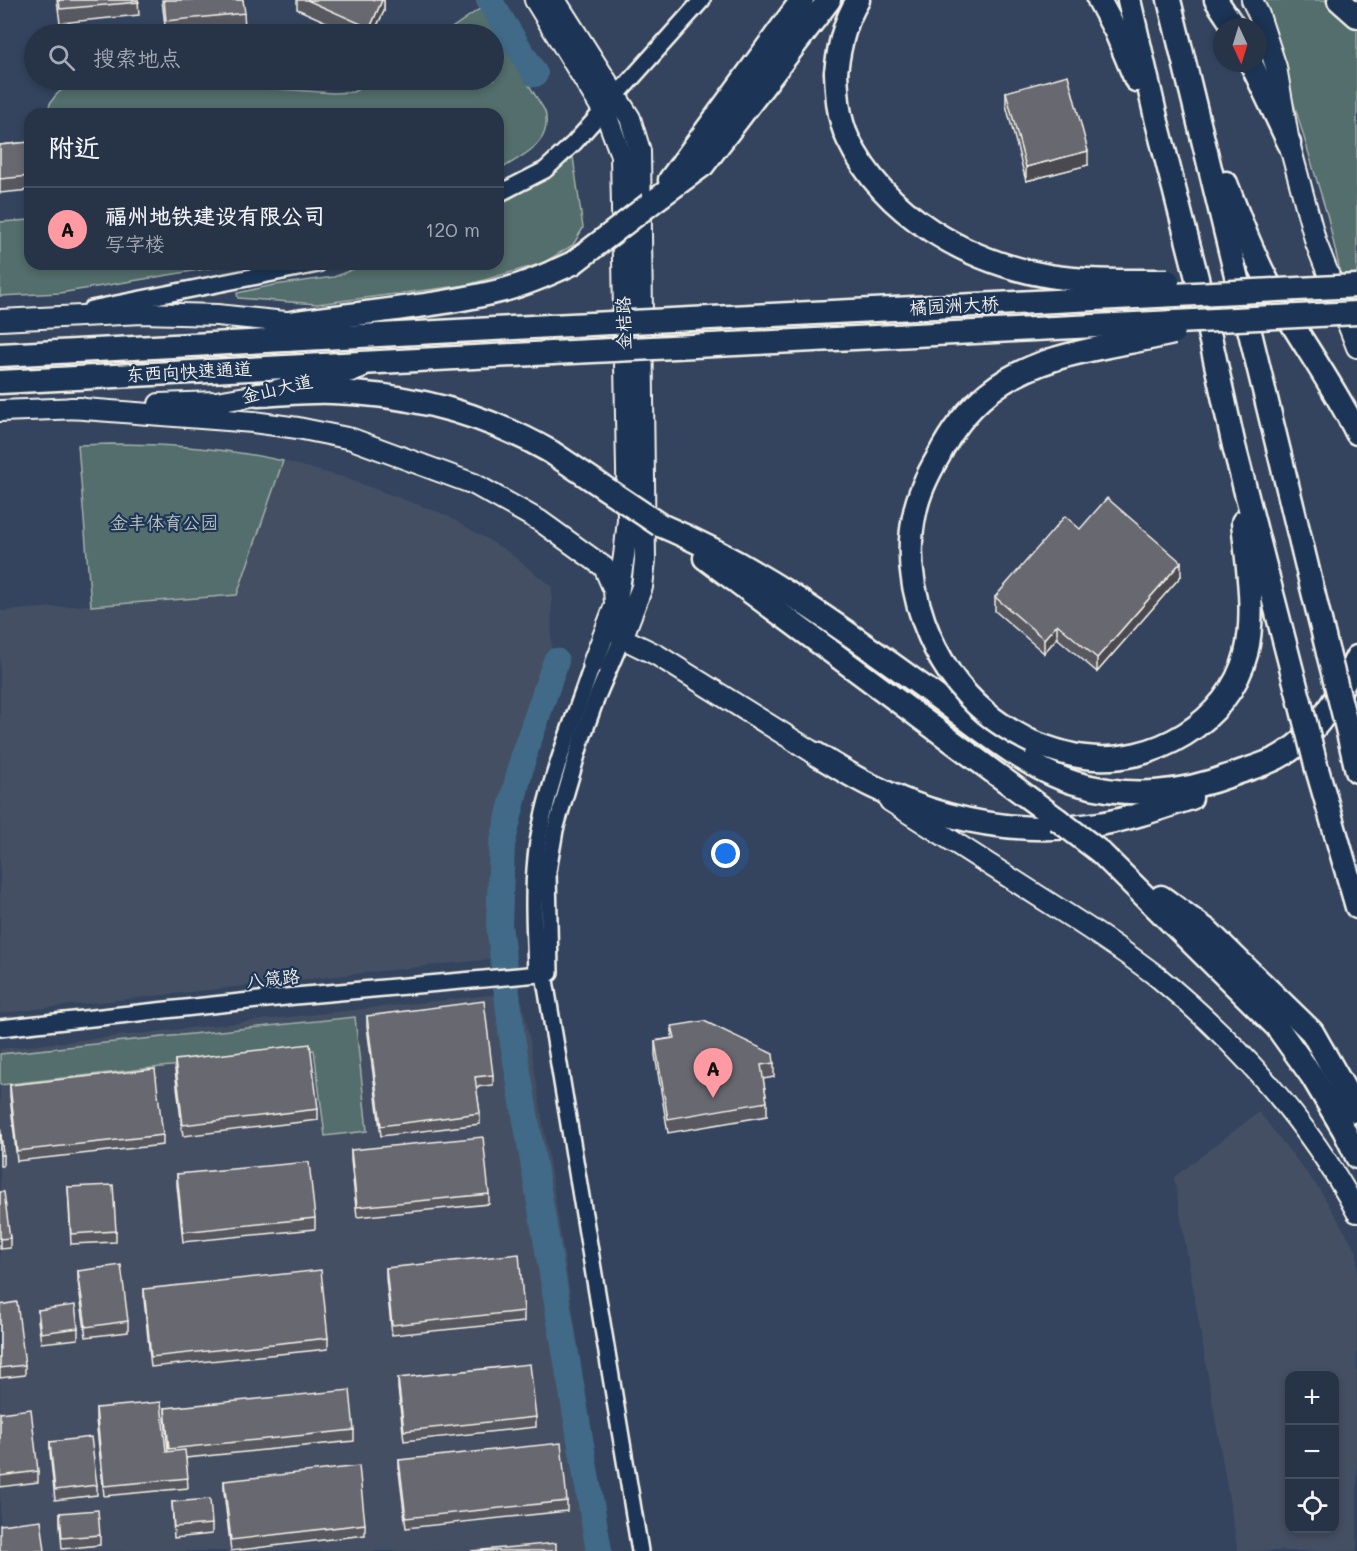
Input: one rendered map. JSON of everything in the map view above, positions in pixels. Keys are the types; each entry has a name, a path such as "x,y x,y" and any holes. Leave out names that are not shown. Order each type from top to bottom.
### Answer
{"highway":[{"path":"650,204 681,167 802,0"},
{"path":"290,323 446,302 492,293 542,278 573,263 703,165 829,0"},
{"path":"858,0 844,30 836,72 840,118 847,138 861,162 877,183 909,214 956,246 1005,266 1050,276 1087,280 1171,281 1228,292"},
{"path":"1100,0 1157,122"},
{"path":"1129,0 1197,278 1234,446 1317,769 1357,907"},
{"path":"1169,0 1357,771"},
{"path":"1216,0 1228,18"},
{"path":"1339,0 1357,16"},
{"path":"1174,23 1213,147 1247,236 1269,285 1345,407 1357,434"},
{"path":"1255,72 1289,143"},
{"name":"橘园洲大桥","path":"413,334 1357,286"},
{"name":"橘园洲大桥","path":"552,354 1357,314"},
{"path":"1230,320 1041,362 988,393 955,429 932,468 914,512 911,547 913,578 923,619 939,655 965,692 985,713 1005,728 1057,752 1088,758 1119,756 1153,751 1177,739 1198,725 1227,694 1245,656 1250,633 1244,536 1234,446"},
{"name":"东西向快速通道","path":"0,354 413,334"},
{"name":"金山大道","path":"415,361 552,354"},
{"name":"东西向快速通道","path":"0,382 415,361"},
{"path":"258,395 330,392 383,395 433,404 478,417 529,439 551,452 660,525 1208,931 1312,1032 1357,1111"},
{"path":"660,525 720,552 783,588 998,742 1043,770 1073,782 1126,792 1173,792 1224,778 1278,758"},
{"path":"816,754 871,786 947,816 1024,828 1099,824 1147,813 1231,783 1250,775 1278,758 1308,734 1328,711 1357,657"},
{"path":"1100,852 1277,1027 1312,1076 1357,1157"}],"main road":[{"name":"金桔路","path":"535,0 613,129 621,155 628,520 617,600 592,663"},
{"path":"555,0 630,118 639,151 645,535 642,587 638,603 622,638"},
{"path":"1252,0 1276,67 1289,143 1316,243 1357,347"},
{"path":"0,320 142,313 217,315 413,334"},
{"name":"金山大道","path":"0,411 216,402 258,395 370,366 415,361"},
{"path":"70,408 253,422 352,439 474,484 532,516 604,567 617,600 617,629 622,638 657,655 816,754 1116,947 1158,978 1230,1043 1288,1109 1317,1146 1357,1212"}],"street":[{"path":"504,191 545,170 603,112 702,0"},
{"path":"50,316 287,270"},
{"path":"543,973 548,871 555,830 582,738 622,638"},
{"path":"592,663 540,831 534,898 543,973 640,1551"},
{"name":"八箴路","path":"0,1028 295,996 543,973"}],"shaded area":[{"path":"283,461 342,477 446,515 507,551 552,587 551,669 520,814 503,867 509,957 0,1013 0,611 237,595"},
{"path":"508,993 522,1001 530,1041 611,1551 0,1551 0,1049"},
{"path":"1259,1112 1320,1190 1357,1252 1357,1551 1238,1551 1174,1177"}],"green space":[{"path":"1263,0 1357,0 1357,288 1344,289 1328,218"},
{"path":"481,8 491,24 458,24"},
{"path":"504,45 545,111 546,123 540,141 534,148 504,167 504,108 49,108 52,100 62,90 353,92 357,90 504,90"},
{"path":"573,157 583,228 573,245 543,263 467,285 317,304 238,298 237,293 274,285 334,277 351,270 504,270 504,203"},
{"path":"24,220 24,270 199,270 60,293 0,296 0,222"},
{"name":"金丰体育公园","path":"110,444 197,448 283,461 237,595 91,606 78,445"},
{"path":"355,1017 367,1131 325,1136 314,1050 0,1085 0,1054"}],"building":[{"path":"59,0 138,0 139,2 60,9"},
{"path":"164,0 243,0 245,13 166,21"},
{"path":"307,0 382,0 372,24 361,24"},
{"path":"1068,75 1088,151 1026,167 1006,92"},
{"path":"24,143 24,177 0,179 0,145"},
{"path":"1107,498 1181,562 1097,658 1057,624 1044,639 995,597 1065,516 1080,529"},
{"path":"484,1001 493,1075 475,1077 480,1113 381,1126 367,1016"},
{"path":"704,1021 773,1054 774,1063 761,1065 767,1102 668,1119 655,1041 675,1038 672,1026"},
{"path":"310,1044 318,1109 183,1125 175,1060"},
{"path":"155,1069 163,1135 17,1151 10,1085"},
{"path":"0,1126 3,1155 0,1155"},
{"path":"483,1137 489,1194 357,1207 351,1150"},
{"path":"309,1162 315,1218 183,1232 177,1174"},
{"path":"113,1185 116,1231 71,1234 68,1187"},
{"path":"0,1192 4,1192 10,1238 0,1239"},
{"path":"519,1254 524,1311 392,1325 386,1268"},
{"path":"121,1265 128,1321 86,1327 78,1271"},
{"path":"321,1270 328,1338 151,1357 144,1289"},
{"path":"17,1302 25,1365 0,1368 0,1305"},
{"path":"75,1305 78,1328 41,1333 38,1310"},
{"path":"530,1364 536,1417 404,1431 398,1378"},
{"path":"350,1390 354,1430 169,1449 165,1408"},
{"path":"161,1402 166,1452 185,1450 188,1478 104,1486 96,1408"},
{"path":"31,1409 38,1471 0,1476 0,1413"},
{"path":"91,1437 97,1485 55,1490 50,1442"},
{"path":"561,1443 567,1501 406,1518 399,1460"},
{"path":"359,1466 365,1524 231,1540 224,1481"},
{"path":"210,1499 212,1524 174,1527 172,1502"},
{"path":"98,1510 100,1535 62,1538 60,1513"},
{"path":"41,1520 45,1551 0,1551 0,1525"},
{"path":"556,1543 556,1551 471,1551"}],"waterway":[{"path":"489,0 504,24"},
{"path":"504,24 535,74"},
{"path":"556,661 524,754 502,845 499,924 512,1037 599,1551"}],"place":[{"name":"福州地铁建设有限公司","path":"713,1098"}]}
